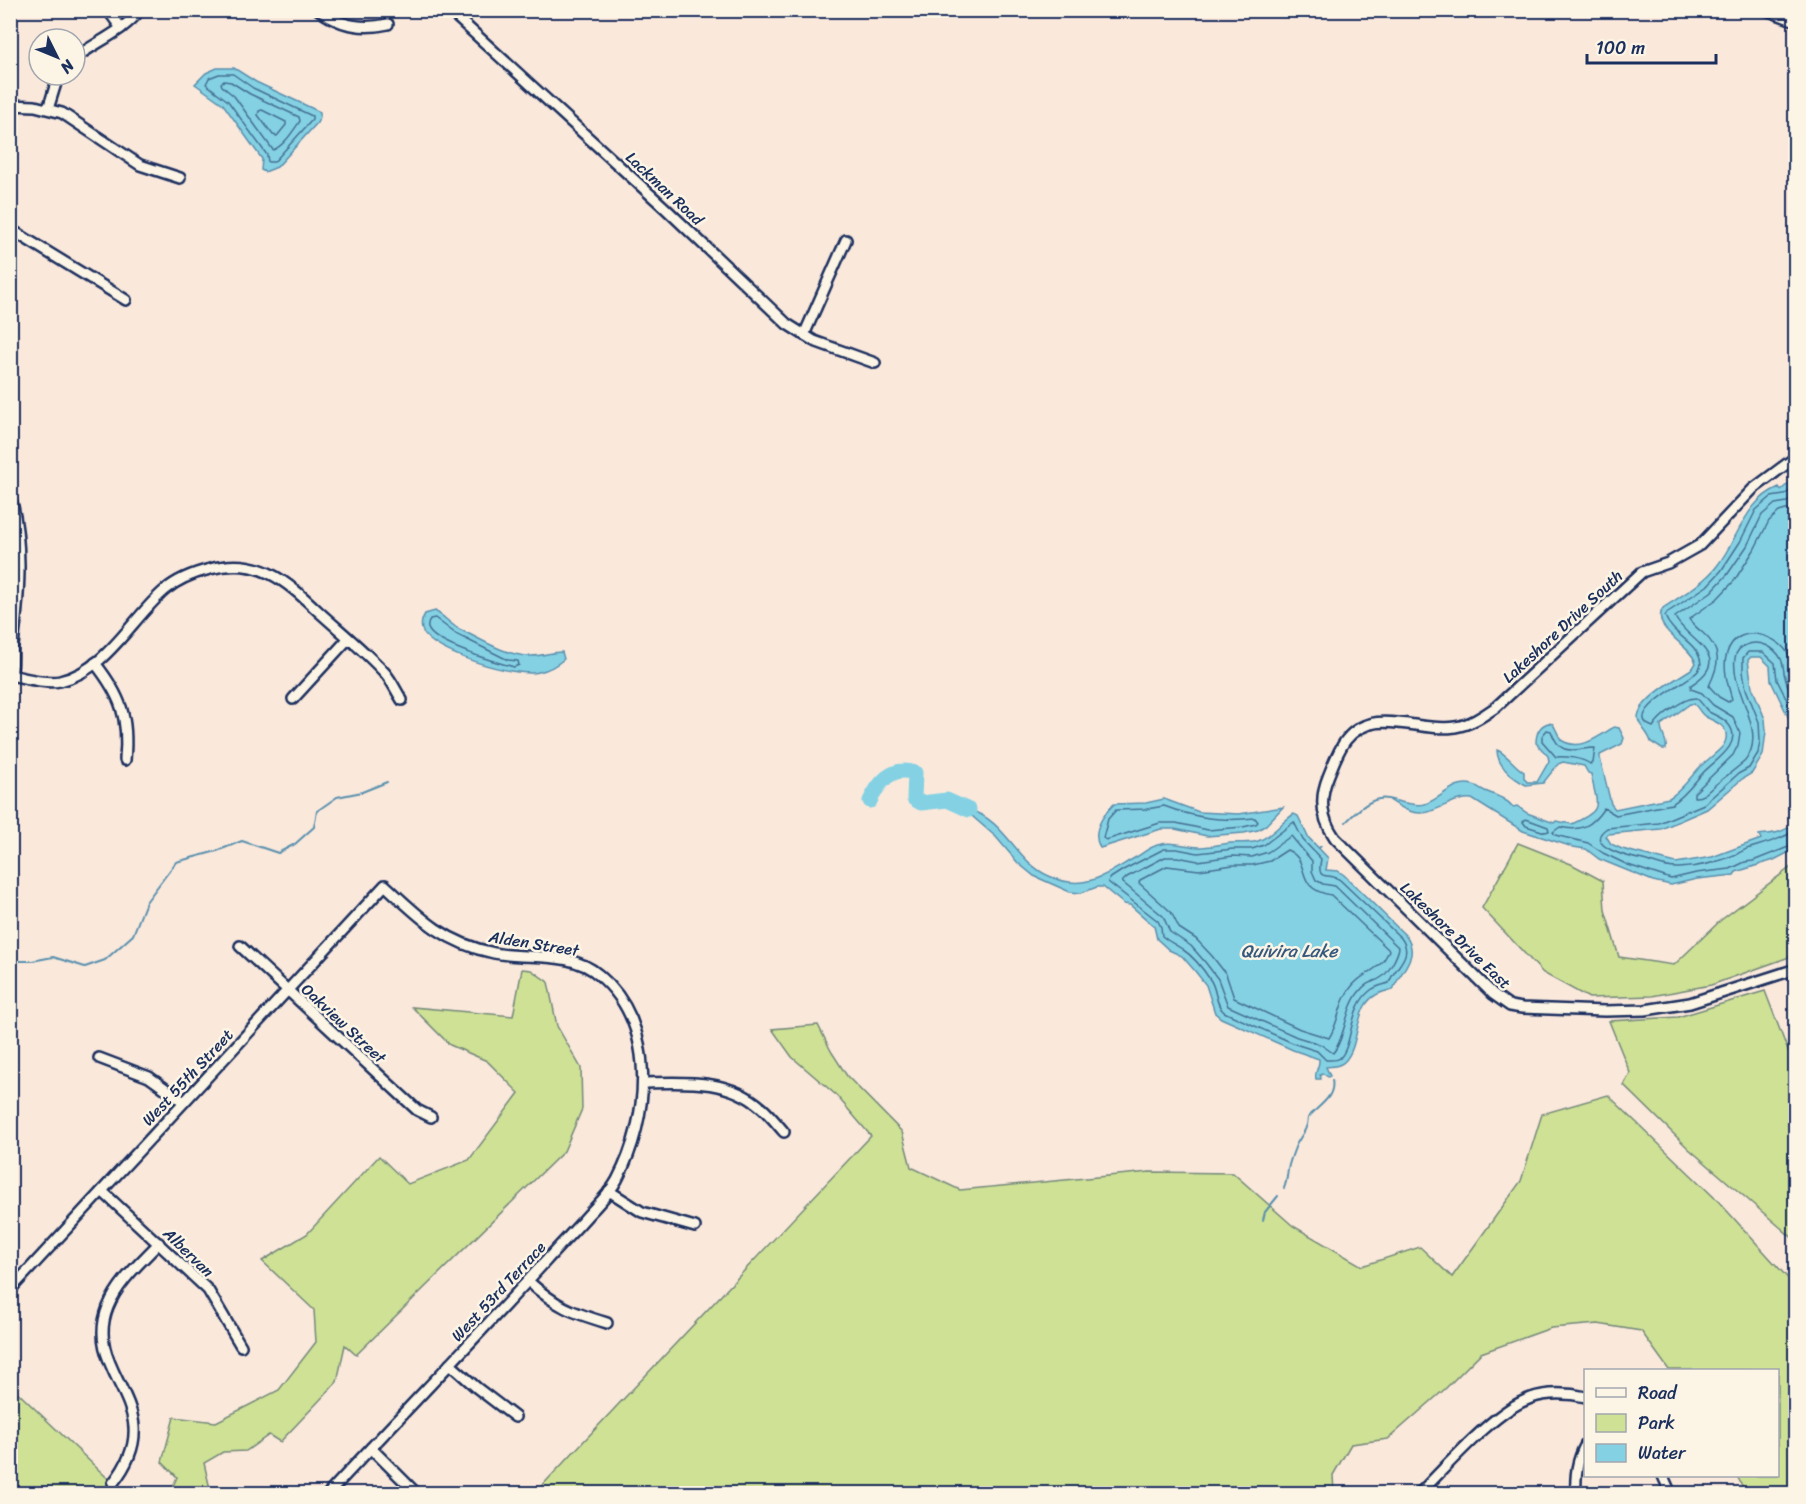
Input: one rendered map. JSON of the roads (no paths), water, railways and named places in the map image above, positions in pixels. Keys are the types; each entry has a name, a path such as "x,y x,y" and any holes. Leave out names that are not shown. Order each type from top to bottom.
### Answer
{"street":[{"path":"108,10 121,28"},
{"path":"87,50 133,20 140,10"},
{"path":"319,10 337,22 358,27 388,24"},
{"name":"Lackman Road","path":"449,10 665,208 787,324 814,341 875,363"},
{"path":"1766,10 1796,21"},
{"path":"48,109 55,87"},
{"path":"10,105 35,106 62,113 140,165 180,178"},
{"path":"10,228 126,300"},
{"path":"804,335 846,240"},
{"name":"Lakeshore Drive South","path":"1335,762 1344,741 1366,724 1380,721 1438,728 1455,727 1481,717 1496,707 1642,572 1668,563 1700,546 1753,489 1796,457"},
{"path":"10,495 15,511 19,570 11,676 58,681 81,673 95,663 166,589 189,575 243,564 265,571 293,588 386,674 402,700"},
{"path":"293,699 348,639"},
{"path":"95,663 112,684 120,699 128,736 125,760"},
{"name":"Lakeshore Drive East","path":"1335,762 1322,798 1322,810 1329,829 1345,848 1493,994 1510,1006 1538,1010 1605,1011 1667,1007 1712,996 1796,969"},
{"name":"West 55th Street","path":"10,1290 385,885"},
{"name":"Alden Street","path":"385,885 418,917 450,939 494,953 573,961 597,972 620,996 637,1034 643,1083"},
{"name":"Oakview Street","path":"240,946 417,1110 431,1117"},
{"path":"99,1058 149,1077 184,1102"},
{"path":"643,1083 711,1084 737,1091 762,1107 784,1132"},
{"name":"West 53rd Terrace","path":"328,1494 528,1281 609,1191 616,1181 631,1146 642,1108 643,1083"},
{"name":"Albervan","path":"102,1191 207,1290 241,1346"},
{"path":"609,1191 642,1212 695,1227"},
{"path":"113,1483 128,1461 135,1424 129,1402 107,1358 104,1347 104,1324 107,1310 119,1287 159,1244"},
{"path":"528,1281 554,1303 607,1323"},
{"path":"450,1364 515,1417"},
{"path":"1419,1494 1506,1410 1531,1398 1546,1395 1563,1394 1584,1398"},
{"path":"1576,1494 1575,1476 1579,1456 1584,1447"},
{"path":"371,1448 417,1494"},
{"path":"1663,1477 1671,1494"}],"water":[{"path":"217,68 234,68 256,82 320,112 317,123 277,167 265,172 261,170 262,159 223,104 195,84 206,73"},
{"path":"1795,478 1795,731 1771,681 1770,666 1761,657 1751,657 1748,660 1752,687 1765,719 1766,731 1763,755 1752,773 1707,809 1661,829 1606,836 1611,844 1622,849 1676,863 1712,857 1761,839 1759,835 1778,832 1795,823 1795,849 1774,860 1736,872 1734,875 1697,879 1671,885 1653,881 1599,859 1586,849 1523,831 1472,799 1456,801 1418,813 1406,810 1388,799 1421,805 1431,802 1454,787 1466,784 1474,785 1500,797 1513,807 1517,806 1527,813 1554,823 1556,821 1572,824 1583,819 1596,806 1591,774 1584,766 1563,762 1558,764 1543,783 1526,785 1507,771 1498,756 1497,750 1524,772 1527,782 1537,782 1549,761 1548,756 1536,743 1537,736 1540,728 1548,723 1553,724 1561,740 1575,744 1589,742 1614,727 1619,728 1624,738 1622,744 1600,755 1611,804 1615,809 1669,798 1673,795 1722,747 1726,736 1721,725 1704,716 1694,704 1690,704 1661,725 1666,749 1651,742 1640,724 1638,718 1645,704 1660,690 1693,668 1696,663 1686,649 1666,630 1660,616 1663,608 1692,589 1717,566 1750,511 1758,502 1779,487 1781,490"},
{"path":"435,611 459,629 502,650 529,656 562,652 564,659 546,670 528,673 495,668 476,662 442,648 423,632 422,623 425,614"},
{"path":"1164,799 1199,812 1239,814 1283,807 1258,830 1207,836 1175,829 1161,829 1100,848 1098,830 1102,819 1114,804 1146,803"},
{"name":"Quivira Lake","path":"969,810 992,822 1038,870 1062,881 1074,882 1096,879 1149,848 1159,845 1171,843 1203,847 1258,841 1268,836 1294,814 1298,816 1308,837 1328,858 1326,870 1338,871 1344,875 1405,935 1410,943 1411,957 1393,990 1379,993 1369,1000 1363,1009 1354,1042 1344,1062 1338,1066 1326,1067 1330,1076 1322,1073 1320,1074 1321,1079 1316,1079 1319,1059 1293,1050 1221,1018 1215,1013 1206,985 1195,971 1182,956 1169,950 1157,939 1154,926 1130,905 1124,904 1103,887 1081,893 1070,892 1034,876 1018,863 996,837 972,816"}],"waterway":[{"path":"870,801 887,777 893,773 907,771 915,773 914,799 921,803 947,800 969,810"},
{"path":"10,959 32,961 53,957 85,967 105,960 133,935 146,902 176,862 217,851 242,841 278,853 295,844 314,827 317,811 337,797 362,792 387,782"},
{"path":"1346,822 1370,802 1382,798 1388,799"},
{"path":"1284,1188 1296,1145 1305,1130 1308,1118 1329,1097 1332,1080"},
{"path":"1263,1220 1265,1212 1278,1196"}]}
